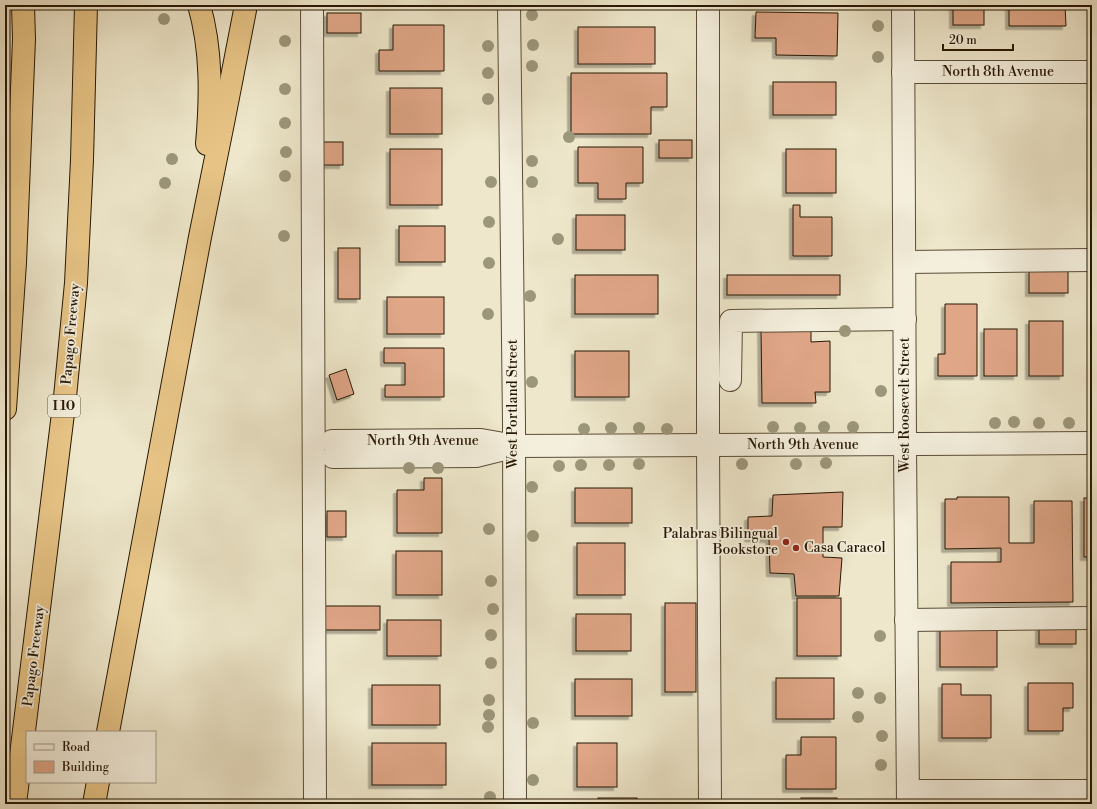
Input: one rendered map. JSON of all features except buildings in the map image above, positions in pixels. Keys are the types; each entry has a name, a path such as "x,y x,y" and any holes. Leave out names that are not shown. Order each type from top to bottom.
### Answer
{"highway":[{"path":"5,409 15,263 24,40 23,5"},
{"name":"Papago Freeway","path":"15,804 60,436 76,283 82,160 86,5"},
{"path":"199,5 206,41 210,95 209,128 200,237"},
{"path":"108,731 200,237 246,5"},
{"path":"94,804 98,783"}],"street":[{"path":"312,5 314,804"},
{"name":"West Portland Street","path":"509,5 514,446 515,804"},
{"path":"708,5 710,804"},
{"name":"West Roosevelt Street","path":"903,5 908,798"},
{"name":"North 8th Avenue","path":"903,72 1092,72"},
{"path":"905,262 1092,260"},
{"path":"730,380 731,321 905,319"},
{"name":"North 9th Avenue","path":"332,449 476,456 514,446 1092,443"},
{"path":"906,620 1092,618"},
{"path":"908,798 1092,791"}],"place":[{"name":"Palabras Bilingual Bookstore","path":"786,542"},
{"name":"Casa Caracol","path":"796,548"}]}
